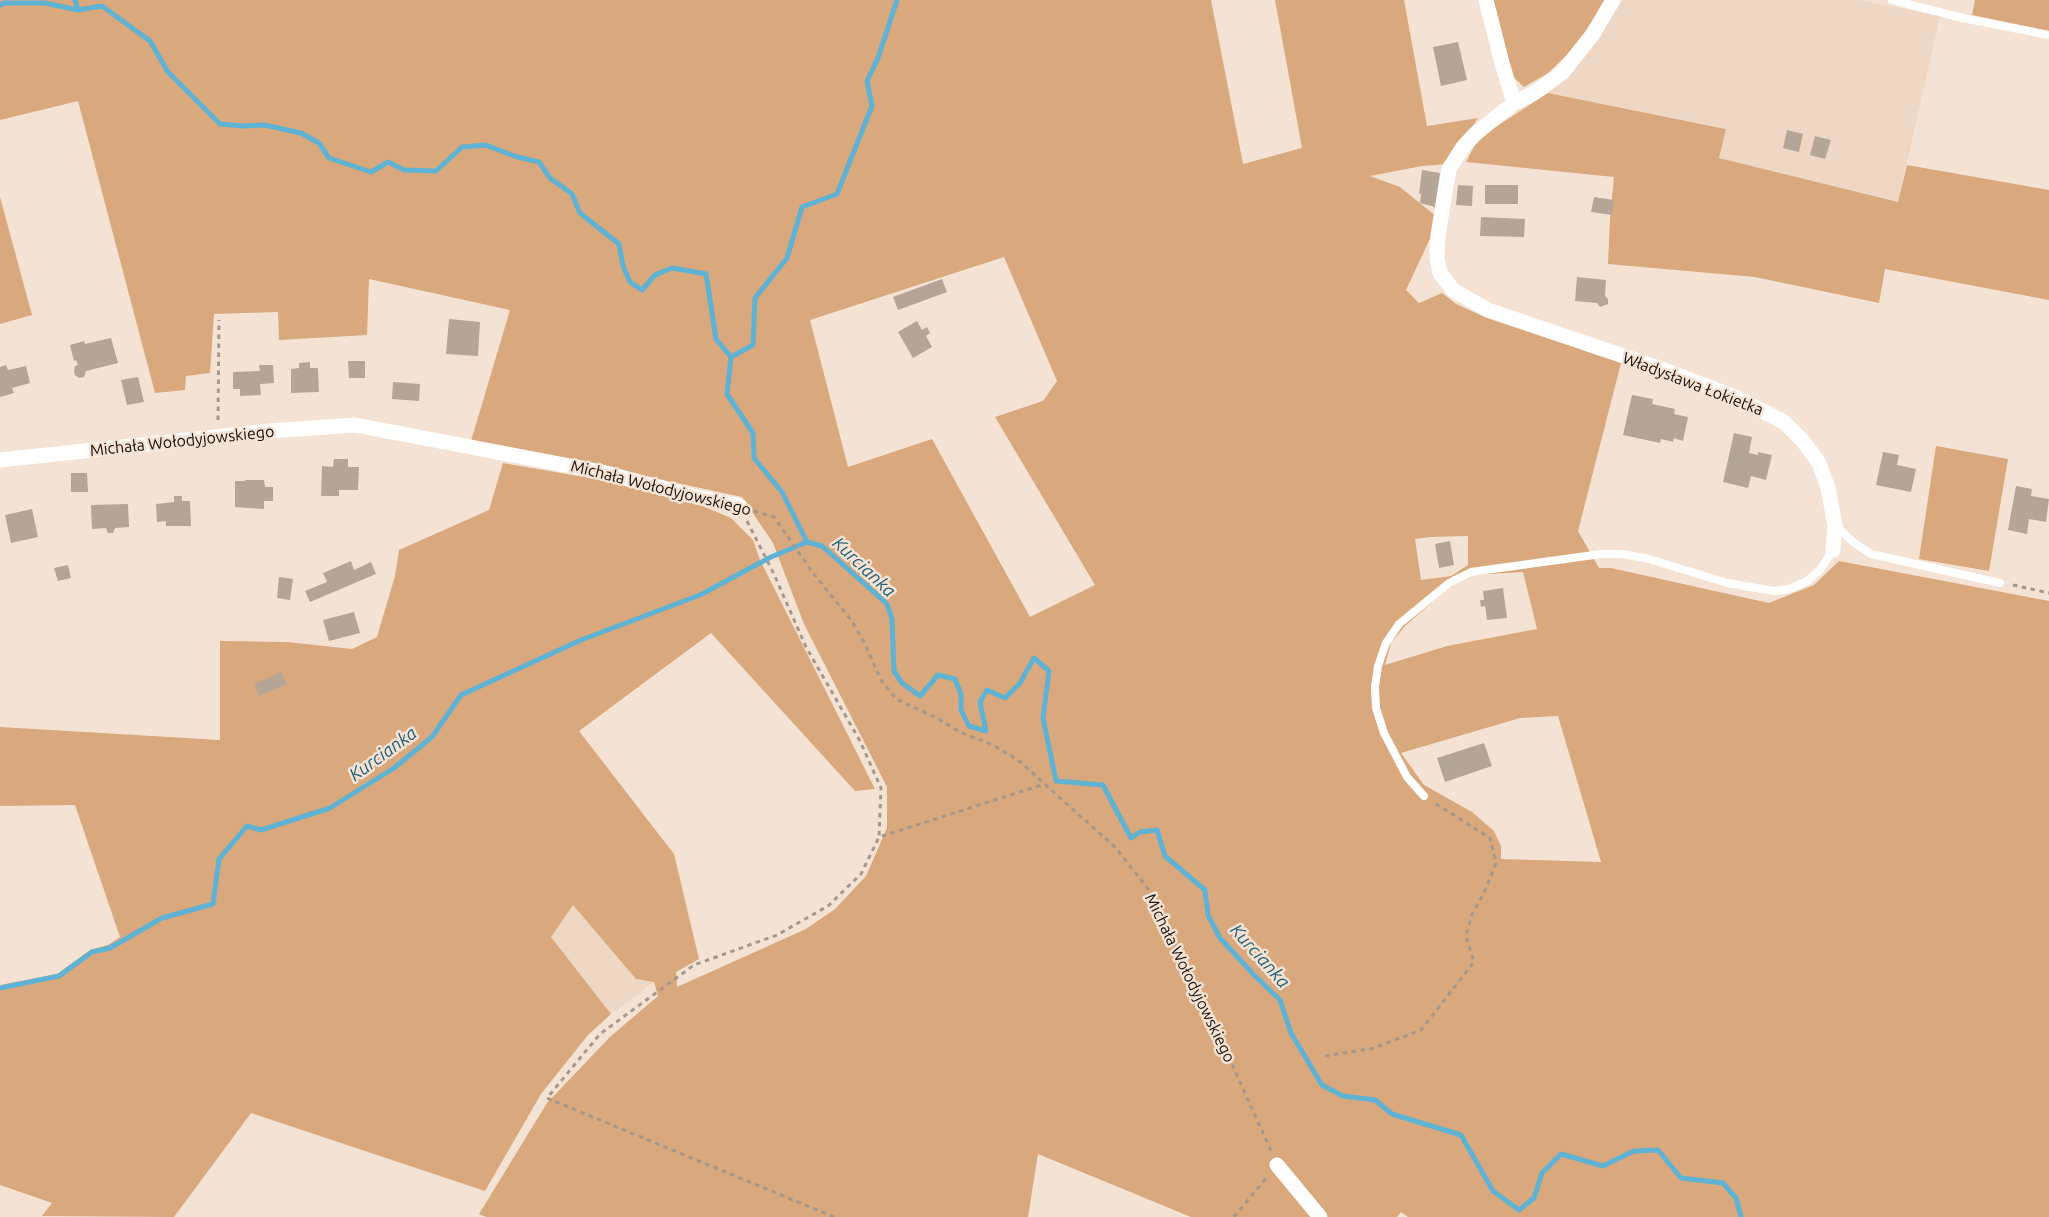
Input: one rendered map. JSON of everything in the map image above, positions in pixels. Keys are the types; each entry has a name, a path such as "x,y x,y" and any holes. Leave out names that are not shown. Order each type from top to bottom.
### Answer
{"street":[{"path":"1486,0 1514,103"},
{"name":"Władysława Łokietka","path":"1613,0 1593,34 1562,73 1534,93 1514,103 1469,140 1449,169 1438,235 1437,258 1440,273 1453,290 1488,310 1656,367 1735,397 1784,422 1803,441 1819,463 1828,488 1835,525 1833,550"},
{"name":"Michała Wołodyjowskiego","path":"0,460 337,425 356,425 602,472 740,506"},
{"path":"1277,1164 1320,1217"}],"lane":[{"path":"1892,0 1963,18 2049,35"},
{"path":"1835,525 1853,542 1871,554 2000,582"},
{"name":"Władysława Łokietka","path":"1424,796 1407,777 1384,733 1376,708 1375,687 1378,666 1386,643 1399,624 1449,583 1471,572 1601,554 1622,554 1649,559 1727,583 1774,591 1789,589 1807,581 1820,570 1833,550"}],"path":[{"path":"218,437 219,320"},
{"path":"740,506 773,572 806,647 860,741 881,788 879,837 861,873 828,906 777,935 694,965 600,1034 547,1098 834,1217"},
{"name":"Michała Wołodyjowskiego","path":"740,506 774,517 813,573 851,620 864,642 880,680 896,699 937,718 960,732 993,745 1018,760 1115,847 1148,889 1218,1033 1277,1164"},
{"path":"2000,582 2049,593"},
{"path":"879,837 1045,784"},
{"path":"1325,1056 1374,1048 1421,1030 1474,962 1466,936 1472,914 1484,893 1496,862 1490,838 1424,796"},
{"path":"1234,1217 1277,1164"}],"shaded area":[{"path":"0,0 1211,0 1243,164 1302,148 1275,0 1404,0 1427,126 1478,118 1447,164 1422,166 1370,176 1400,187 1437,217 1434,230 1406,290 1419,303 1442,293 1456,304 1487,318 1621,363 1578,531 1599,568 1611,568 1769,603 1814,585 1839,561 2049,601 2049,1217 1408,1217 1401,1212 1397,1217 1191,1217 1038,1154 1028,1217 486,1217 479,1214 547,1103 610,1037 658,996 654,982 636,979 573,905 551,937 611,1014 588,1035 541,1094 485,1191 251,1113 174,1217 42,1216 52,1203 0,1185 0,985 57,974 90,950 108,945 120,937 75,805 0,806 0,727 220,740 220,641 287,642 352,649 377,637 395,576 399,550 489,510 503,463 601,480 695,503 731,518 753,540 760,560 875,789 855,791 711,633 579,731 674,854 699,959 676,972 677,987 806,929 835,909 866,876 887,828 887,787 804,624 773,543 742,497 471,441 510,310 369,279 367,335 279,340 278,312 214,314 210,373 186,376 185,390 155,393 78,101 0,120","holes":["1004,257 1057,381 1043,401 995,417 1095,585 1030,617 932,439 848,467 810,320","1468,536 1468,565 1451,576 1421,580 1415,539","1523,572 1537,629 1447,646 1385,665 1391,643 1405,626 1448,588 1472,575","1558,716 1601,862 1501,859 1501,846 1494,831 1472,812 1424,785 1401,753 1520,718"]},
{"path":"1491,0 1606,0 1575,47 1548,73 1524,87 1513,77"},
{"path":"1623,0 1858,0 1940,16 1898,202 1719,158 1726,128 1548,93 1580,63"},
{"path":"1975,0 2049,0 2049,31 1972,15"},
{"path":"1548,93 1726,129 1719,158 1898,202 1907,165 2049,190 2049,300 1885,269 1879,303 1755,277 1608,264 1614,177 1466,162 1475,145 1491,130"},
{"path":"0,197 32,315 0,324"},
{"path":"1936,446 2008,459 1989,571 1919,559"},
{"path":"573,905 636,979 654,982 611,1014 550,937"}],"building":[{"path":"1458,42 1467,80 1441,86 1433,47"},
{"path":"1787,130 1803,134 1799,152 1783,148"},
{"path":"1815,136 1831,140 1825,159 1810,155"},
{"path":"1422,170 1440,173 1435,207 1420,203"},
{"path":"1458,185 1473,186 1472,206 1456,205"},
{"path":"1485,185 1518,185 1518,204 1485,204"},
{"path":"1594,197 1614,200 1612,215 1591,212"},
{"path":"1481,217 1525,219 1524,237 1480,236"},
{"path":"1577,277 1606,280 1605,296 1608,304 1600,307 1597,303 1575,301"},
{"path":"942,279 947,292 898,310 893,297"},
{"path":"449,319 480,322 478,356 446,354"},
{"path":"917,321 922,330 927,327 930,333 926,336 932,347 913,358 898,332"},
{"path":"111,338 118,363 86,371 84,377 79,378 75,375 75,366 78,365 76,360 74,361 70,345"},
{"path":"348,361 365,361 365,378 349,378"},
{"path":"310,362 310,368 318,368 319,392 291,393 291,369 299,368 299,363"},
{"path":"6,365 8,370 26,366 30,383 12,388 14,393 0,397 0,367"},
{"path":"259,365 273,365 274,383 260,384 261,395 240,396 240,389 233,389 233,372 260,371"},
{"path":"138,377 144,402 127,405 121,380"},
{"path":"393,382 420,384 419,401 392,399"},
{"path":"1632,395 1653,399 1652,404 1675,409 1674,414 1688,417 1683,441 1674,438 1673,442 1661,439 1660,443 1623,435"},
{"path":"1734,433 1752,437 1749,453 1772,455 1766,480 1751,476 1748,488 1723,482"},
{"path":"1883,452 1899,455 1897,465 1916,469 1911,492 1876,485"},
{"path":"334,459 348,459 348,467 359,467 358,490 339,490 339,496 321,496 322,466 333,467"},
{"path":"71,473 87,473 88,492 71,492"},
{"path":"264,480 265,487 273,487 273,501 264,501 264,509 235,507 235,481"},
{"path":"2016,486 2032,489 2031,496 2049,499 2046,522 2029,519 2027,534 2008,530"},
{"path":"174,496 182,496 182,501 190,501 191,526 166,526 166,521 157,522 156,504 174,502"},
{"path":"128,504 129,527 115,528 113,533 108,533 106,528 92,529 91,505"},
{"path":"32,509 38,537 11,543 5,515"},
{"path":"1450,541 1454,565 1439,568 1435,544"},
{"path":"351,561 354,570 371,562 376,574 310,602 305,591 327,582 323,573"},
{"path":"68,565 71,578 58,581 54,568"},
{"path":"279,577 293,579 290,600 277,598"},
{"path":"1503,588 1507,618 1487,620 1485,606 1481,607 1480,600 1484,600 1483,591"},
{"path":"354,612 360,633 329,641 323,620"},
{"path":"281,672 287,684 259,696 254,684"},
{"path":"1484,743 1492,766 1445,782 1437,758"}],"waterway":[{"path":"75,0 78,10"},
{"path":"731,357 753,345 755,298 787,258 802,207 837,194 872,106 867,81 878,58 897,0"},
{"path":"0,5 4,3 45,3 78,10 102,6 150,41 168,72 220,124 264,125 301,133 319,143 329,158 371,172 388,162 404,170 436,171 462,147 486,145 514,156 539,162 550,178 572,194 580,213 619,244 623,266 630,282 642,290 655,275 672,268 706,274 716,339 731,357 727,394 753,433 754,458 782,492 807,542"},
{"name":"Kurcianka","path":"0,988 59,976 92,952 110,948 162,918 213,904 219,859 247,826 261,830 330,808 394,768 432,737 461,695 581,640 700,595 771,557 807,542 822,546 887,604 892,619 894,671 902,683 920,696 938,675 955,679 961,694 961,710 969,726 986,731 980,702 987,690 1005,698 1020,683 1034,658 1049,671 1043,718 1056,781 1103,785 1131,838 1140,832 1157,830 1165,856 1205,890 1208,915 1220,938 1280,1000 1291,1033 1322,1085 1343,1096 1375,1100 1392,1114 1461,1135 1493,1191 1519,1210 1534,1198 1542,1173 1561,1154 1603,1166 1634,1151 1658,1150 1681,1178 1723,1183 1736,1198 1741,1217"}]}
